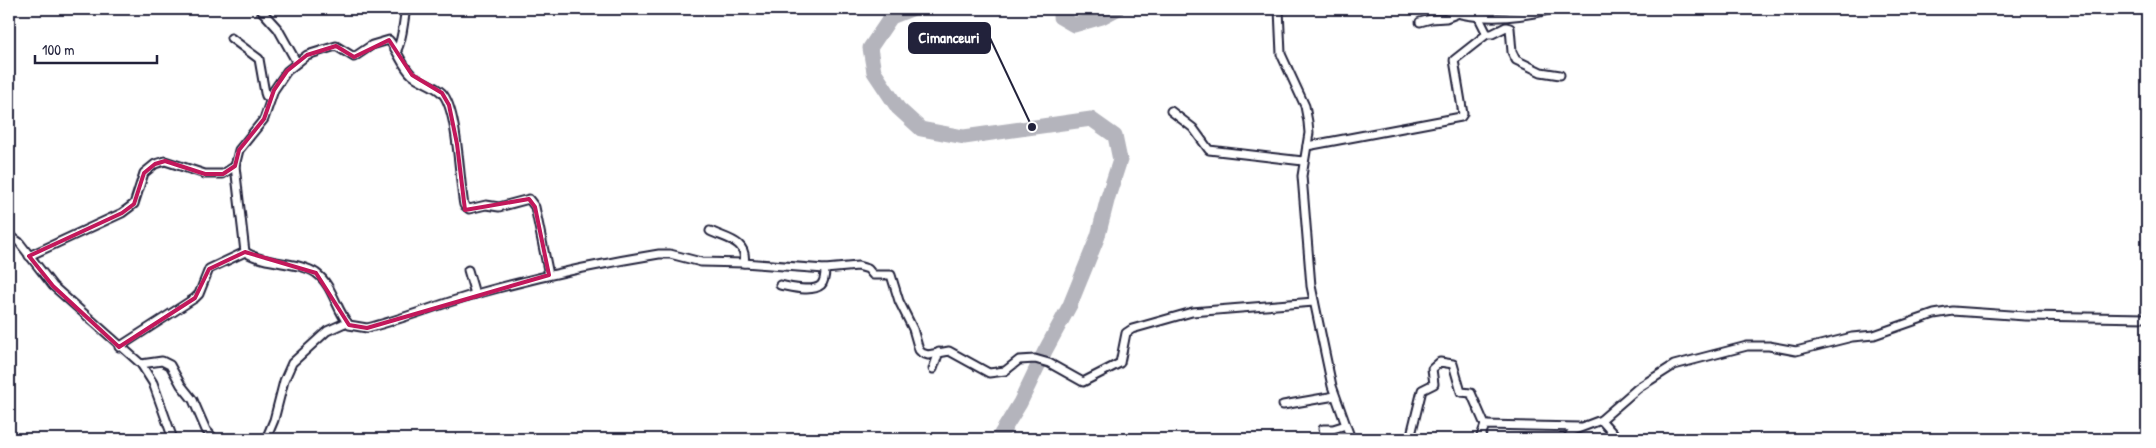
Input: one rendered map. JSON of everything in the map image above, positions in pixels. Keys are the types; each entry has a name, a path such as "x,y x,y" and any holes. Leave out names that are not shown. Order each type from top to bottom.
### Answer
{"street":[{"path":"260,9 278,29 297,63"},
{"path":"397,50 401,42 406,9"},
{"path":"1280,9 1281,54 1307,115 1309,133 1303,161 1302,197 1314,302 1335,396 1351,439"},
{"path":"1420,22 1431,19 1441,20 1458,11 1478,16 1526,16 1553,9"},
{"path":"1478,16 1487,34"},
{"path":"1307,146 1461,117 1463,114 1454,60 1487,34 1492,34 1506,26 1510,27 1512,32 1512,52 1516,60 1541,72 1560,75"},
{"path":"231,38 258,59 266,96 272,94"},
{"path":"548,275 535,207 529,199 499,207 486,205 469,209 464,205 457,144 449,105 442,93 412,75 389,40 372,45 354,57 336,46 307,54 280,81 272,94 264,119 240,150 235,166 246,252 255,258 307,269 316,274 325,283 347,322 356,327 367,328 476,294 548,275 582,267 659,254 670,254 701,262 825,269 858,266 866,268 873,275 891,275 899,302 913,329 919,351 926,355 949,351 989,373 1005,371 1019,360 1035,359 1049,363 1083,382 1120,363 1126,333 1132,329 1192,312 1314,302"},
{"path":"1171,111 1194,128 1206,148 1213,152 1303,161"},
{"path":"29,256 122,213 134,204 144,173 165,160 205,174 223,174 235,166"},
{"path":"710,231 743,247 746,252 744,263"},
{"path":"9,236 18,242 53,286 119,347 141,364 153,382 173,439"},
{"path":"119,347 195,298 199,294 209,269 246,252"},
{"path":"780,285 794,288 816,287 823,281 825,269"},
{"path":"468,270 476,294"},
{"path":"1567,439 1572,431 1601,420 1638,388 1674,365 1746,346 1769,346 1796,351 1874,334 1934,314 1954,311 2025,316 2147,318"},
{"path":"266,439 274,420 284,381 292,363 327,331 347,322"},
{"path":"933,369 939,352"},
{"path":"141,364 162,361 170,365 181,385 193,400 206,430 214,439"},
{"path":"1410,439 1422,390 1434,384 1432,369 1440,362 1453,364 1461,392 1471,393 1485,425 1480,439"},
{"path":"1283,405 1335,396"},
{"path":"1601,420 1618,439"},
{"path":"1323,429 1333,429 1346,425"},
{"path":"1485,425 1561,425 1586,427"}],"highlighted area":[{"path":"389,40 412,75 442,93 449,105 457,144 465,210 529,199 535,207 549,275 367,328 349,325 316,273 245,252 209,269 195,298 119,347 53,286 29,256 122,213 134,204 144,173 155,164 165,161 205,174 223,174 235,166 239,150 264,119 274,90 287,71 307,55 336,46 354,57"}],"waterway":[{"path":"911,9 891,17 870,48 874,72 898,108 921,129 964,137 1091,119 1115,136 1120,160 1098,236 1070,305 1020,403 998,439"},
{"path":"1060,9 1060,17 1074,25 1102,17 1117,9"}],"place":[{"name":"Cimanceuri","path":"1032,127"}]}
